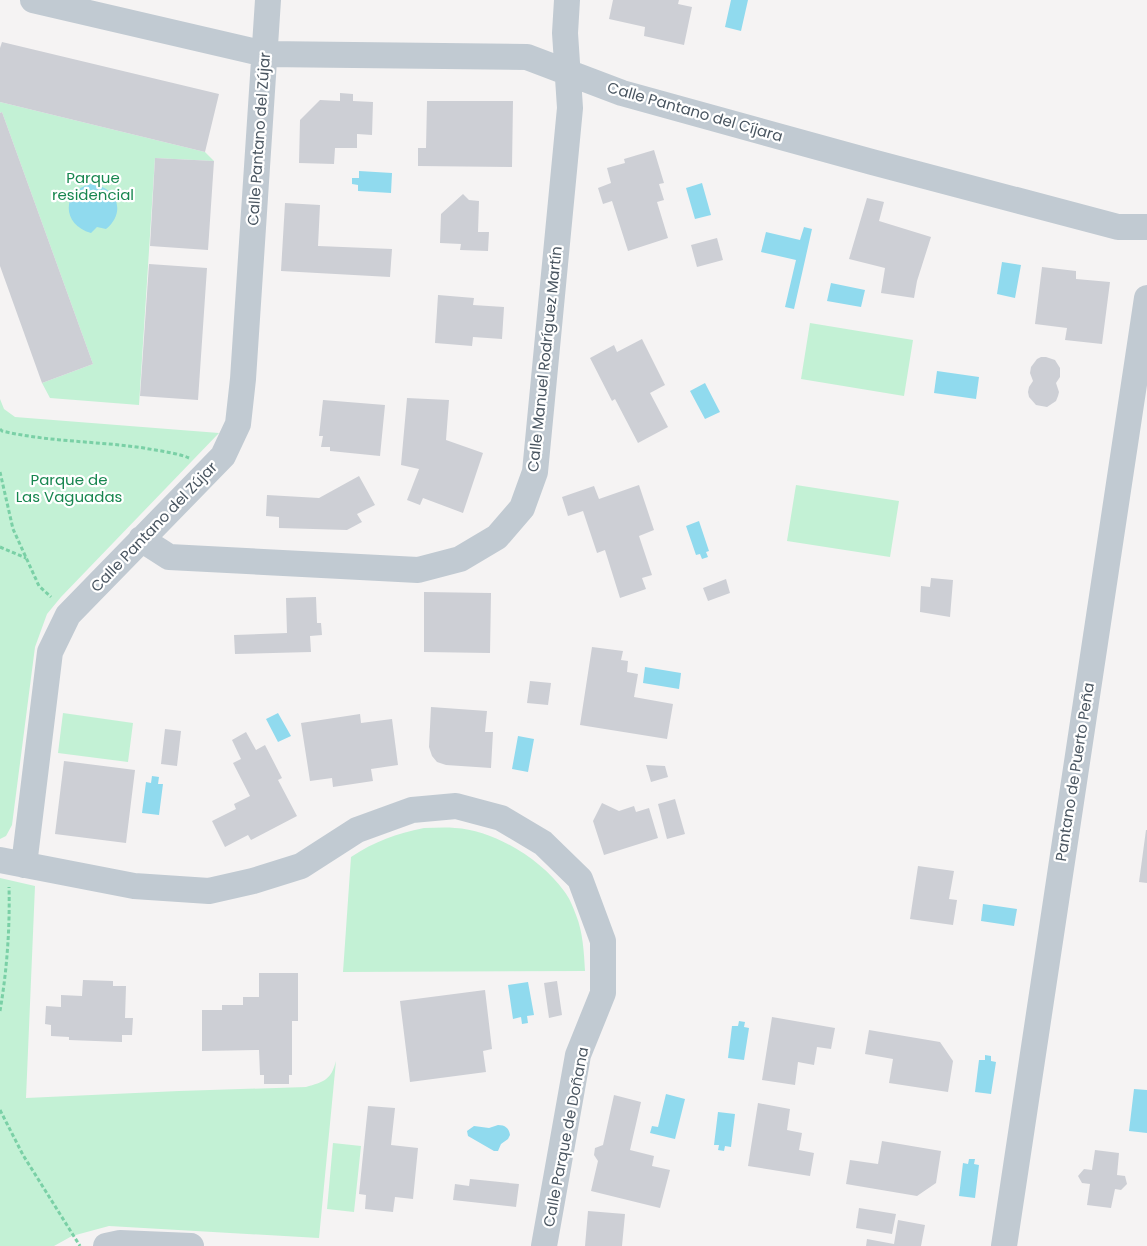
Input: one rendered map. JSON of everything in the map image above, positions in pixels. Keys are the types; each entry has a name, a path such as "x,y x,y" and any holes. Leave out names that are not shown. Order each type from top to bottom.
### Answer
{"street":[{"name":"Calle Pantano del Cíjara","path":"33,0 265,54 528,57 622,94 1118,227 1147,227"},
{"name":"Calle Pantano del Zújar","path":"11,862 50,652 68,615 223,456 238,424 268,0"},
{"name":"Calle Manuel Rodríguez Martín","path":"141,539 169,557 418,570 460,560 497,537 522,508 535,472 570,108 565,33 567,0"},
{"name":"Pantano de Puerto Peña","path":"1004,1246 1147,298"},
{"name":"Calle Parque de Doñana","path":"11,862 134,886 209,892 300,866 357,830 412,810 456,806 501,818 543,843 580,879 603,941 603,993 578,1055 544,1246"},
{"path":"106,1246 120,1243 190,1246"}],"path":[{"path":"0,429 29,437 128,446 177,454 213,467"},
{"path":"0,472 13,529 39,586 68,615"},
{"path":"0,547 27,558"},
{"path":"0,1011 5,983 10,914 11,862"},
{"path":"0,1110 23,1155 80,1246"}],"green space":[{"name":"Parque residencial","path":"0,102 205,152 214,161 155,158 139,405 50,398 42,383 93,364 2,112 0,113"},
{"path":"810,323 913,340 904,396 801,379"},
{"name":"Parque de Las Vaguadas","path":"0,399 4,409 15,417 219,433 61,597 47,614 35,647 12,825 6,836 0,839"},
{"path":"796,485 899,501 890,557 787,541"},
{"path":"63,713 133,723 128,762 58,753"},
{"path":"424,828 455,828 485,834 516,848 543,868 564,891 574,909 582,935 585,971 343,972 351,857 386,839"},
{"path":"0,878 35,886 26,1098 306,1087 318,1084 326,1079 332,1072 336,1061 319,1238 109,1226 72,1236 54,1246 0,1246"},
{"path":"333,1143 361,1146 354,1212 327,1209"}],"water":[{"path":"731,0 748,0 741,31 725,27"},
{"path":"359,171 392,173 391,193 358,191 358,185 352,184 352,178 359,178"},
{"path":"702,183 711,215 695,219 686,188"},
{"path":"90,184 107,189 116,201 117,208 116,215 106,229 97,227 91,233 81,229 75,223 70,216 69,208 74,194"},
{"path":"804,227 812,229 794,309 785,307 796,260 761,252 766,232 800,240"},
{"path":"1002,262 1021,265 1015,298 997,294"},
{"path":"831,283 865,290 861,307 827,301"},
{"path":"937,371 979,377 976,399 934,393"},
{"path":"705,383 720,412 705,419 690,391"},
{"path":"699,521 709,551 706,552 708,557 702,559 700,554 696,555 686,526"},
{"path":"645,667 681,673 679,689 643,683"},
{"path":"278,713 291,736 278,742 266,719"},
{"path":"518,736 534,739 528,772 512,769"},
{"path":"152,776 159,777 158,784 163,784 159,815 142,813 146,782 151,783"},
{"path":"983,904 1017,909 1014,926 981,921"},
{"path":"528,982 534,1015 527,1016 528,1023 522,1024 521,1017 513,1019 508,985"},
{"path":"739,1021 745,1022 744,1027 749,1028 744,1060 728,1058 732,1026 738,1026"},
{"path":"985,1055 991,1056 991,1061 996,1062 991,1094 975,1092 979,1060 985,1060"},
{"path":"1134,1089 1147,1090 1147,1133 1129,1131"},
{"path":"666,1094 685,1099 675,1139 650,1133 652,1126 658,1127"},
{"path":"718,1112 735,1114 731,1147 725,1146 724,1151 718,1150 719,1145 714,1145"},
{"path":"498,1125 506,1127 510,1135 501,1144 498,1151 494,1151 468,1136 467,1131 474,1126 489,1128"},
{"path":"969,1159 975,1159 974,1164 979,1165 975,1198 959,1196 963,1163 968,1164"}],"building":[{"path":"613,0 679,0 678,4 692,7 684,45 644,36 645,27 609,19"},
{"path":"2,42 219,94 205,152 0,102 0,48"},
{"path":"340,93 353,94 353,101 373,102 372,135 357,134 357,148 335,148 334,164 299,163 300,120 320,100 340,101"},
{"path":"427,101 513,101 512,167 418,166 418,148 426,148"},
{"path":"2,112 93,364 42,383 0,266 0,113"},
{"path":"654,150 664,183 659,184 664,200 657,202 668,238 628,251 612,201 603,204 598,188 611,183 607,168 625,163 624,159"},
{"path":"155,158 214,161 208,250 150,246"},
{"path":"463,194 469,200 479,201 478,232 489,232 488,251 460,250 461,244 440,243 441,214"},
{"path":"867,198 884,202 879,221 931,237 917,281 914,298 881,293 885,268 849,259"},
{"path":"285,203 320,205 318,246 392,249 390,277 281,271"},
{"path":"717,238 723,260 697,267 691,245"},
{"path":"149,264 207,268 198,400 140,396"},
{"path":"1042,267 1076,271 1076,279 1110,282 1102,344 1065,340 1067,328 1035,324"},
{"path":"438,295 474,298 473,305 504,307 502,339 473,337 472,346 435,343"},
{"path":"642,339 665,385 650,393 668,427 638,443 615,399 612,401 590,358 614,345 617,352"},
{"path":"1041,357 1055,360 1060,368 1060,377 1056,383 1059,392 1058,396 1056,401 1047,407 1036,405 1029,397 1028,392 1033,381 1030,373 1031,367"},
{"path":"407,398 449,400 446,440 483,453 463,513 423,498 420,505 407,500 419,469 401,465"},
{"path":"323,400 385,405 380,456 330,451 330,447 321,447 323,436 319,436"},
{"path":"359,476 375,505 357,514 362,522 347,530 279,528 279,517 266,516 267,495 319,498"},
{"path":"639,485 654,530 639,536 652,575 642,578 646,589 620,598 605,550 597,553 583,511 568,516 562,497 594,486 599,499"},
{"path":"931,578 953,580 950,617 920,612 921,586 930,587"},
{"path":"726,579 730,593 708,601 703,588"},
{"path":"424,592 491,593 490,653 424,652"},
{"path":"316,597 317,623 321,623 322,635 310,636 311,652 235,654 234,635 287,633 286,598"},
{"path":"592,647 623,651 621,660 628,661 627,672 638,674 634,697 673,704 667,739 580,725"},
{"path":"530,681 551,683 548,705 527,703"},
{"path":"431,707 487,711 485,732 493,732 491,768 446,765 437,762 432,756 429,747"},
{"path":"360,714 361,723 392,719 398,765 371,769 373,781 333,787 332,778 310,781 301,723"},
{"path":"165,729 181,731 177,766 161,764"},
{"path":"246,732 256,750 265,745 282,778 278,780 297,816 251,840 248,835 225,847 212,821 236,809 234,804 250,796 233,763 241,759 232,740"},
{"path":"64,761 135,770 126,843 55,834"},
{"path":"646,765 665,766 668,777 651,782"},
{"path":"675,799 685,834 667,839 658,804"},
{"path":"602,803 619,811 634,806 636,812 649,808 658,838 604,855 593,821"},
{"path":"1147,830 1147,883 1139,882"},
{"path":"918,866 954,871 949,899 957,900 953,925 910,919"},
{"path":"259,973 298,973 298,1021 292,1021 292,1075 289,1075 289,1084 264,1084 264,1075 260,1075 259,1050 202,1051 202,1010 222,1010 222,1005 243,1005 243,997 259,997"},
{"path":"83,980 113,981 113,986 126,986 125,1018 133,1018 132,1035 122,1035 122,1042 69,1040 69,1037 51,1036 51,1025 45,1024 46,1006 61,1007 61,995 82,996"},
{"path":"557,981 562,1015 549,1018 544,983"},
{"path":"485,990 492,1049 483,1051 486,1072 410,1082 400,1001"},
{"path":"772,1017 835,1028 831,1049 817,1047 814,1065 798,1062 795,1085 762,1080"},
{"path":"869,1030 940,1042 953,1061 948,1092 889,1083 893,1059 865,1054"},
{"path":"614,1095 641,1102 630,1150 654,1156 652,1166 670,1170 660,1208 591,1191 598,1161 594,1155 595,1148 603,1145"},
{"path":"758,1103 790,1109 787,1130 802,1133 799,1150 814,1153 810,1176 748,1166"},
{"path":"368,1106 395,1108 391,1145 418,1148 413,1199 395,1197 393,1212 365,1209 366,1195 359,1194"},
{"path":"882,1141 941,1151 936,1183 917,1196 846,1184 850,1160 878,1164"},
{"path":"1095,1150 1119,1153 1117,1175 1125,1176 1127,1184 1121,1190 1115,1189 1111,1208 1087,1205 1090,1184 1082,1183 1078,1176 1084,1169 1092,1170"},
{"path":"470,1179 519,1184 516,1207 453,1200 455,1184 469,1186"},
{"path":"859,1208 896,1214 892,1234 856,1228"},
{"path":"588,1211 625,1214 622,1246 585,1246"},
{"path":"898,1220 925,1225 921,1246 866,1246 867,1239 894,1244"}]}
